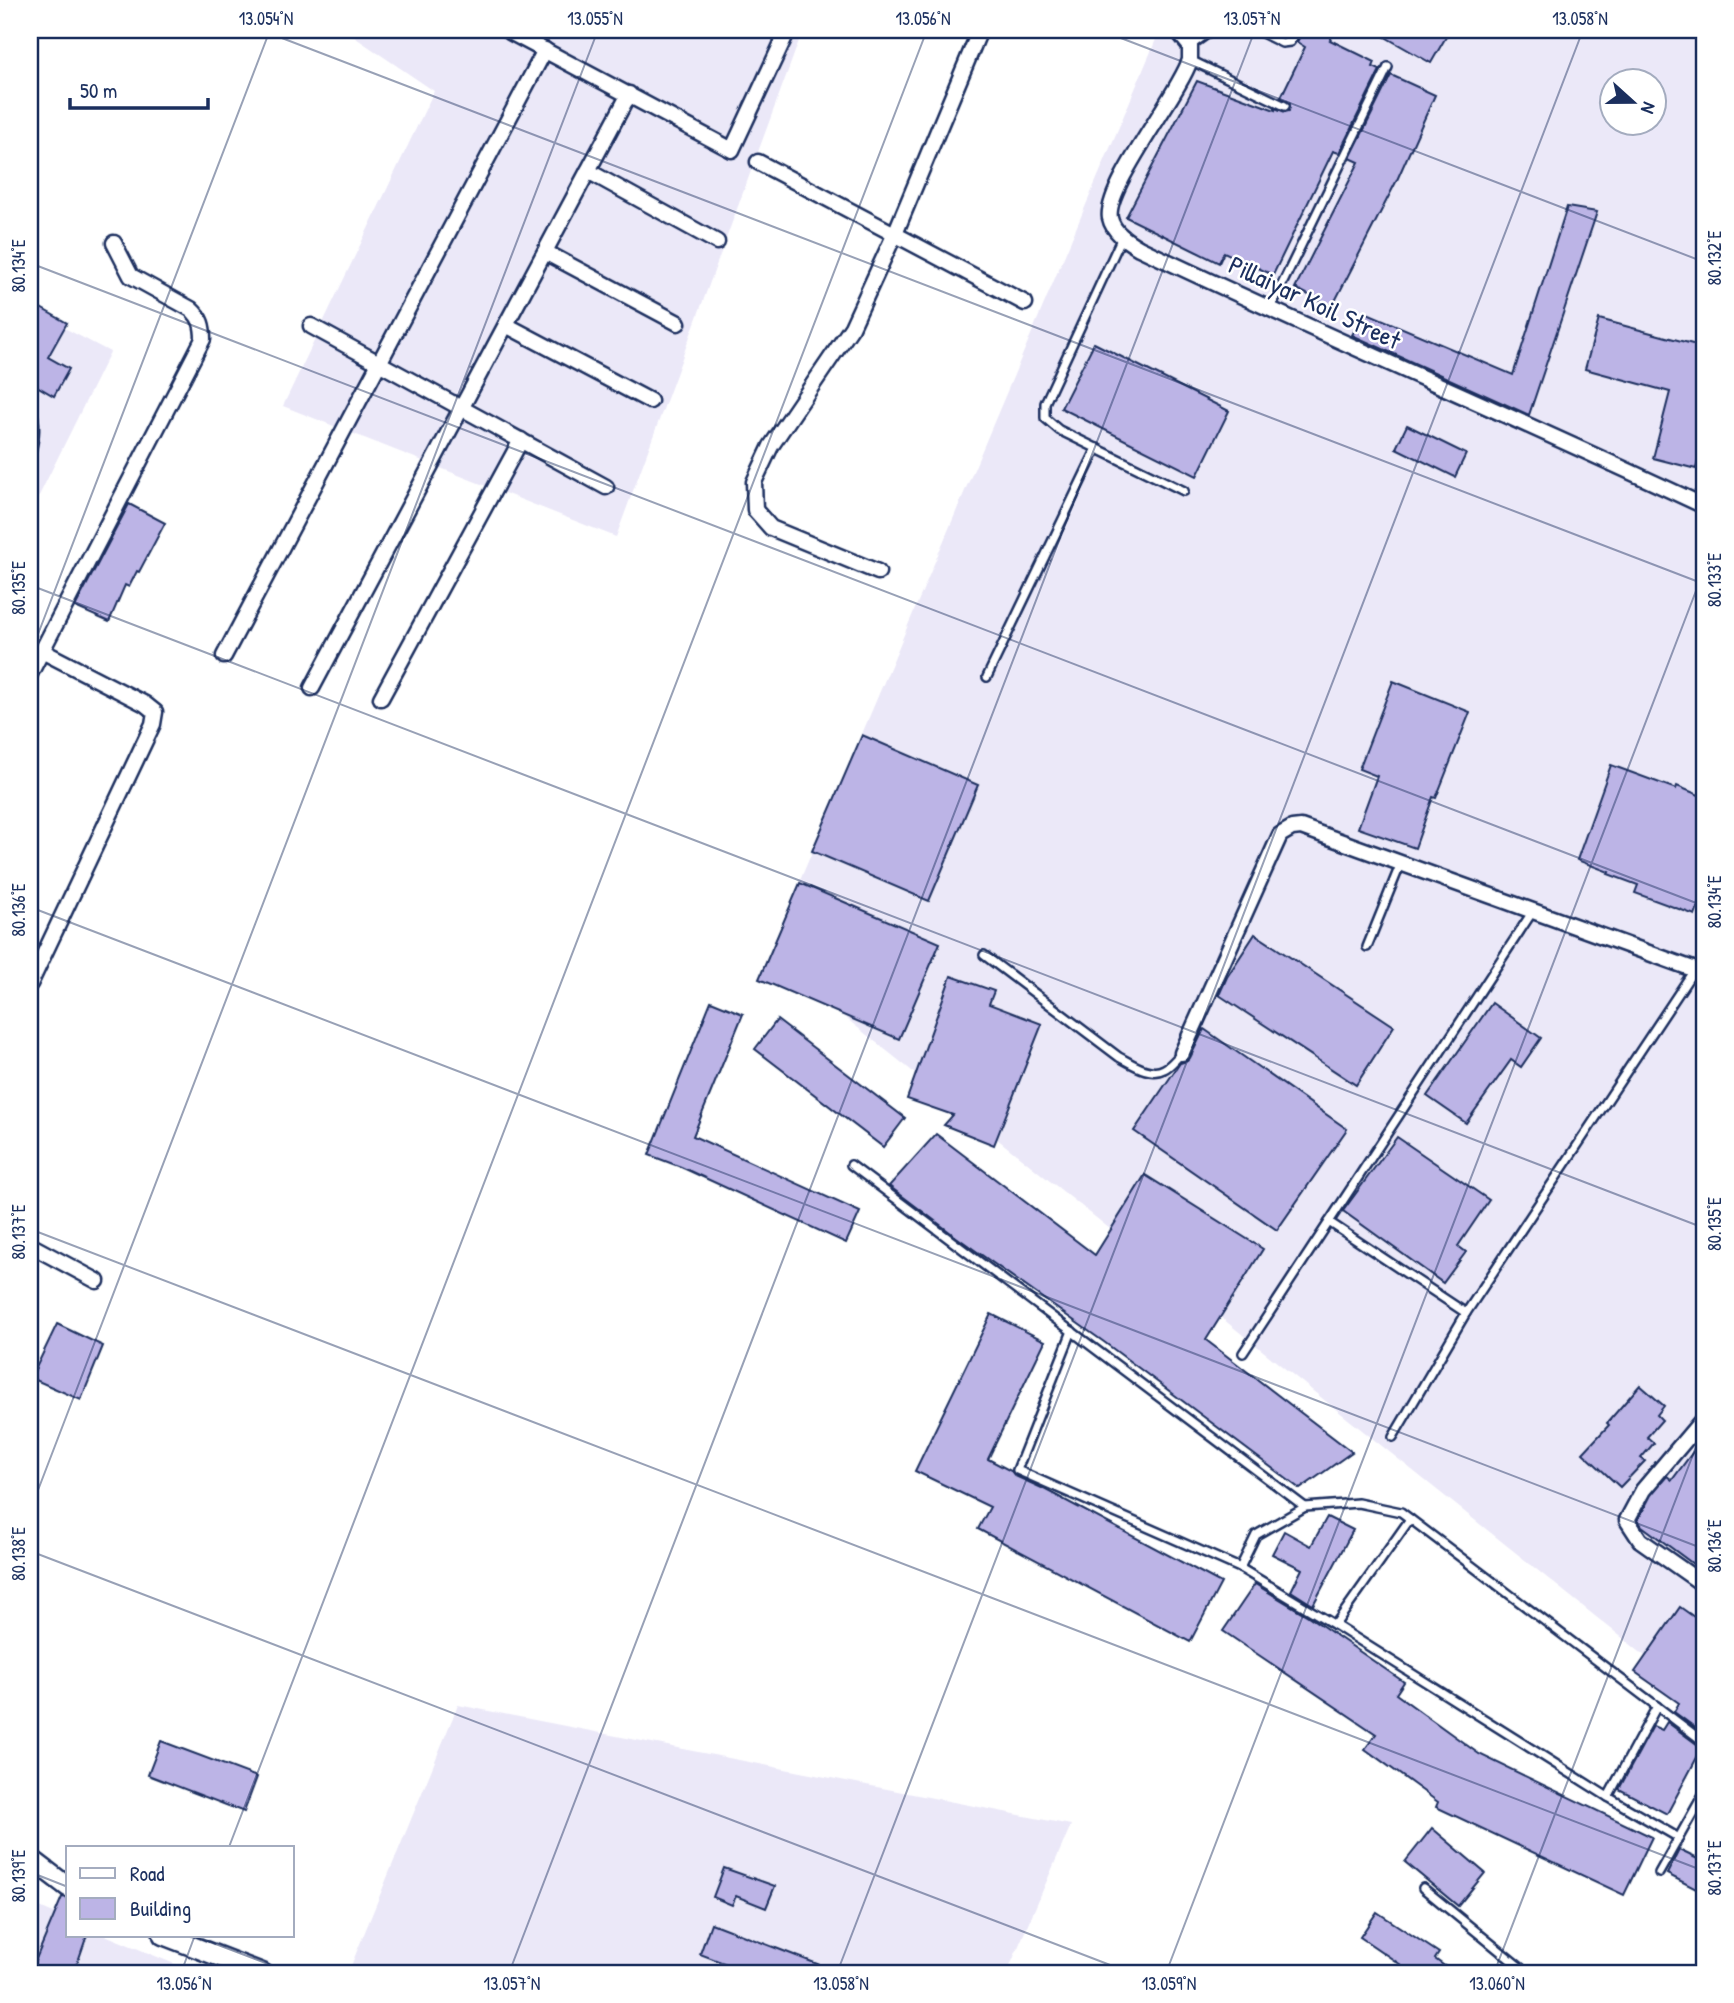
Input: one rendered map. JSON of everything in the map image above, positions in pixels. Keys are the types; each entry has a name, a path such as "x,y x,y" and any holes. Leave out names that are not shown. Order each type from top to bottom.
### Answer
{"street":[{"path":"510,32 732,150 788,30"},
{"path":"878,572 771,528 755,510 754,482 771,446 852,327 895,234 981,30"},
{"path":"1122,237 1111,221 1111,205 1190,53 1177,30"},
{"path":"223,656 545,50"},
{"path":"312,688 629,94"},
{"path":"758,162 1026,303"},
{"path":"588,171 716,242"},
{"name":"Pillaiyar Koil Street","path":"1122,237 1139,248 1269,310 1539,429 1704,506"},
{"path":"30,674 203,339 203,329 198,316 191,309 131,276 114,243"},
{"path":"545,252 678,323"},
{"path":"506,325 650,401"},
{"path":"311,326 606,487"},
{"path":"381,698 521,440"},
{"path":"30,984 153,724 155,712 145,704 42,651"},
{"path":"1182,1053 1280,835 1292,828 1301,827 1699,971"},
{"path":"30,1245 97,1281"},
{"path":"1704,1418 1643,1490 1627,1520 1640,1540 1704,1586"},
{"path":"30,1858 66,1885"},
{"path":"168,1937 262,1973"}],"lane":[{"path":"1213,30 1190,53 1284,106"},
{"path":"1256,30 1282,43 1290,42 1297,30"},
{"path":"1269,310 1388,67"},
{"path":"1122,237 1045,403 1045,418 1059,430 1184,491"},
{"path":"30,405 35,420 30,456"},
{"path":"988,677 1097,448"},
{"path":"1367,947 1401,863"},
{"path":"1243,1353 1534,910"},
{"path":"984,955 1119,1057 1140,1068 1157,1072 1166,1069 1182,1053"},
{"path":"1393,1437 1466,1313 1699,971"},
{"path":"851,1165 1305,1507"},
{"path":"1329,1222 1466,1313"},
{"path":"1072,1331 1017,1470 1240,1568 1608,1797 1679,1838"},
{"path":"1240,1568 1256,1535 1305,1507 1358,1503 1401,1512 1704,1742"},
{"path":"1335,1625 1410,1519"},
{"path":"1608,1797 1657,1706"},
{"path":"1659,1873 1704,1793"},
{"path":"1423,1888 1527,1973"}],"shaded area":[{"path":"344,30 803,30 616,537 283,406 434,91"},
{"path":"1160,30 1704,30 1704,1703 768,956"},
{"path":"30,310 110,352 30,514"},
{"path":"458,1705 1071,1825 1007,1973 348,1973"},
{"path":"30,1903 66,1918 66,1937 110,1937 196,1973 30,1973"}],"building":[{"path":"1303,30 1336,30 1330,40 1375,62 1373,67 1380,70 1339,153 1333,151 1273,275 1224,252 1219,263 1126,217 1197,81 1275,110 1289,111 1290,103 1281,97 1305,47 1297,42"},
{"path":"1373,30 1450,30 1431,63"},
{"path":"1391,75 1435,95 1397,180 1332,307 1295,288 1359,162 1350,158"},
{"path":"1567,207 1597,212 1529,415 1352,335 1365,312 1513,375"},
{"path":"30,302 67,323 48,357 69,369 54,396 30,382"},
{"path":"1599,319 1704,347 1704,437 1696,469 1653,458 1670,392 1585,369"},
{"path":"1094,343 1229,411 1197,476 1061,408"},
{"path":"1407,425 1466,454 1455,477 1396,448"},
{"path":"129,504 165,523 139,572 137,571 129,587 125,585 109,622 75,607"},
{"path":"1393,681 1470,712 1436,798 1433,797 1415,848 1358,828 1377,776 1359,769"},
{"path":"862,735 978,785 929,901 812,851"},
{"path":"1611,765 1704,797 1704,891 1695,915 1635,893 1638,885 1577,860"},
{"path":"800,883 940,943 899,1039 759,979"},
{"path":"1255,934 1394,1026 1356,1085 1219,995 1227,977"},
{"path":"951,976 994,991 989,1004 1042,1024 994,1145 944,1125 953,1115 907,1099"},
{"path":"711,1001 743,1014 693,1136 860,1212 846,1243 649,1155"},
{"path":"1492,1003 1541,1038 1521,1067 1511,1060 1466,1123 1427,1096"},
{"path":"777,1020 905,1118 883,1147 755,1049"},
{"path":"1204,1029 1347,1129 1277,1230 1134,1131 1180,1063 1190,1058"},
{"path":"936,1134 1095,1255 1145,1175 1263,1249 1206,1340 1352,1452 1300,1489 889,1186"},
{"path":"1397,1137 1489,1200 1458,1246 1466,1252 1443,1283 1343,1211"},
{"path":"991,1314 1045,1341 988,1459 1015,1476 1221,1583 1190,1642 978,1529 990,1507 915,1471"},
{"path":"57,1324 103,1346 81,1400 31,1378"},
{"path":"1640,1385 1664,1406 1657,1415 1662,1420 1647,1437 1654,1443 1641,1458 1645,1461 1620,1487 1583,1453"},
{"path":"1704,1437 1704,1572 1642,1526 1638,1520 1651,1495 1667,1476 1672,1480"},
{"path":"1327,1517 1353,1530 1313,1605 1291,1591 1302,1569 1272,1554 1284,1531 1311,1546"},
{"path":"1255,1584 1308,1616 1404,1682 1396,1694 1479,1754 1652,1837 1624,1895 1436,1807 1438,1802 1365,1749 1376,1734 1223,1631"},
{"path":"1680,1607 1704,1624 1704,1734 1674,1712 1679,1703 1635,1672"},
{"path":"1667,1722 1702,1748 1667,1814 1619,1789 1653,1726 1662,1730"},
{"path":"161,1741 257,1777 244,1812 148,1775"},
{"path":"1432,1828 1485,1873 1458,1906 1405,1862"},
{"path":"1679,1850 1704,1862 1704,1878 1698,1890 1667,1874"},
{"path":"724,1868 775,1886 766,1908 736,1896 732,1905 713,1897"},
{"path":"62,1897 66,1898 66,1937 86,1937 74,1973 30,1973"},
{"path":"1377,1912 1439,1953 1435,1959 1454,1973 1413,1973 1360,1937"},
{"path":"711,1923 838,1972 750,1973 700,1954"}]}
